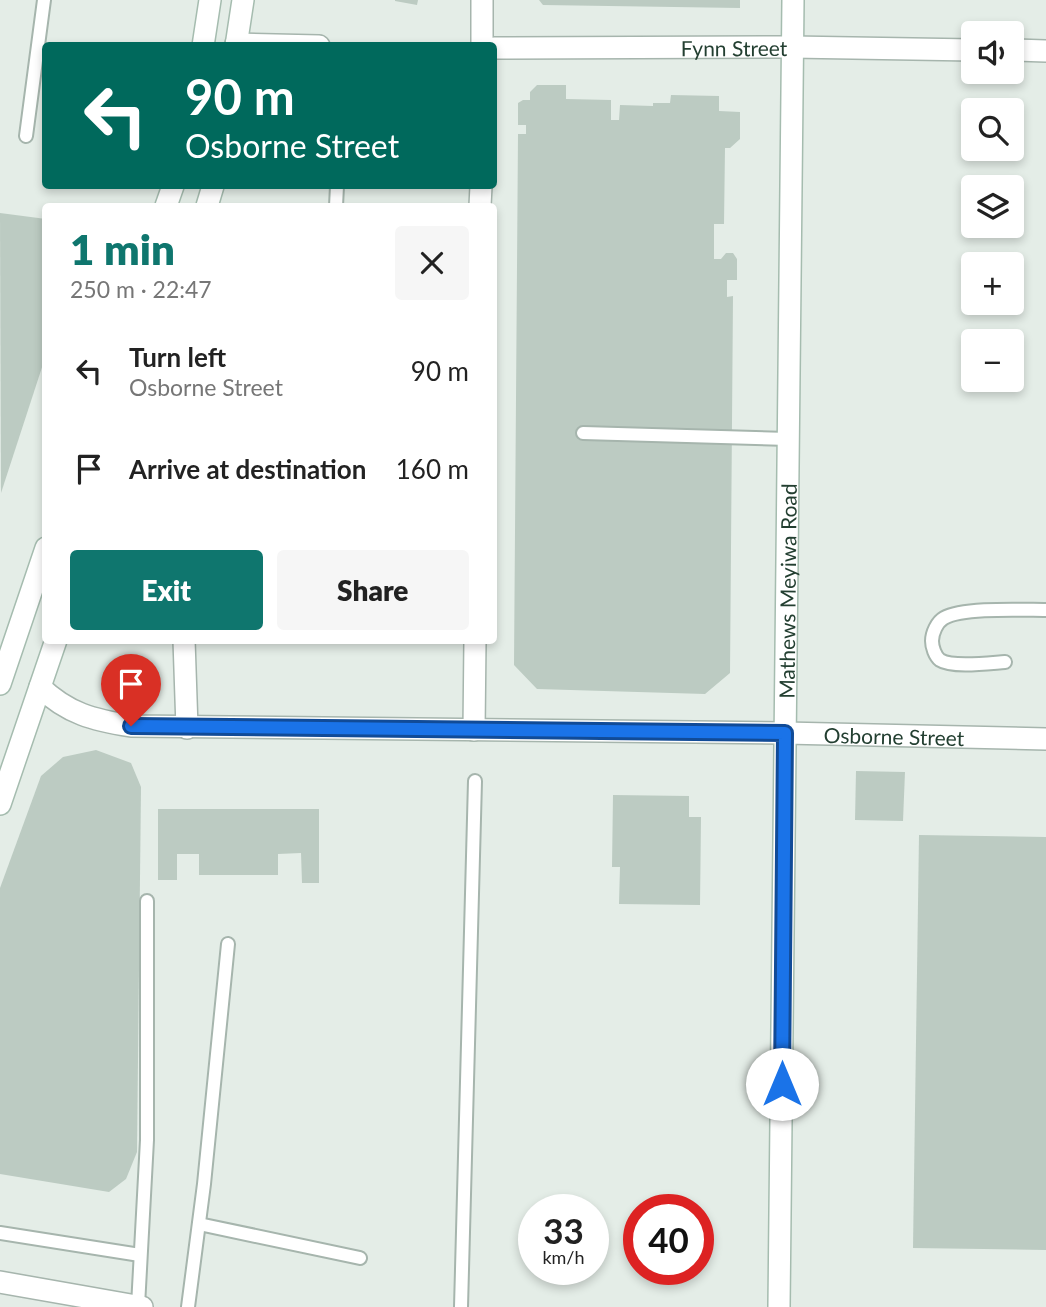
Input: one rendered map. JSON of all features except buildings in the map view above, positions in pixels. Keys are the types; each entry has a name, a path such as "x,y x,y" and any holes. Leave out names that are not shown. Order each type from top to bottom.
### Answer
{"street":[{"path":"204,42 210,0"},
{"path":"236,42 243,0"},
{"path":"482,0 482,42"},
{"name":"Mathews Meyiwa Road","path":"779,1307 793,0"},
{"name":"Fynn Street","path":"497,48 792,47 961,50"},
{"path":"1024,50 1046,51"},
{"path":"0,684 42,560"},
{"path":"0,804 55,644"},
{"path":"184,644 187,728"},
{"path":"474,730 475,644"},
{"name":"Osborne Street","path":"40,687 54,701 74,712 101,721 131,726 785,733 1046,739"},
{"path":"0,1282 140,1307"}],"lane":[{"path":"26,136 44,0"},
{"path":"583,433 788,439"},
{"path":"1005,662 953,664 940,660 933,651 934,630 942,618 960,613 1046,610"},
{"path":"461,1307 475,781"},
{"path":"140,1307 140,1255 147,1140 147,901"},
{"path":"188,1307 228,944"},
{"path":"199,1224 360,1258"},
{"path":"0,1233 140,1255"}],"route":[{"path":"131,726 785,733 782,1084"}]}
